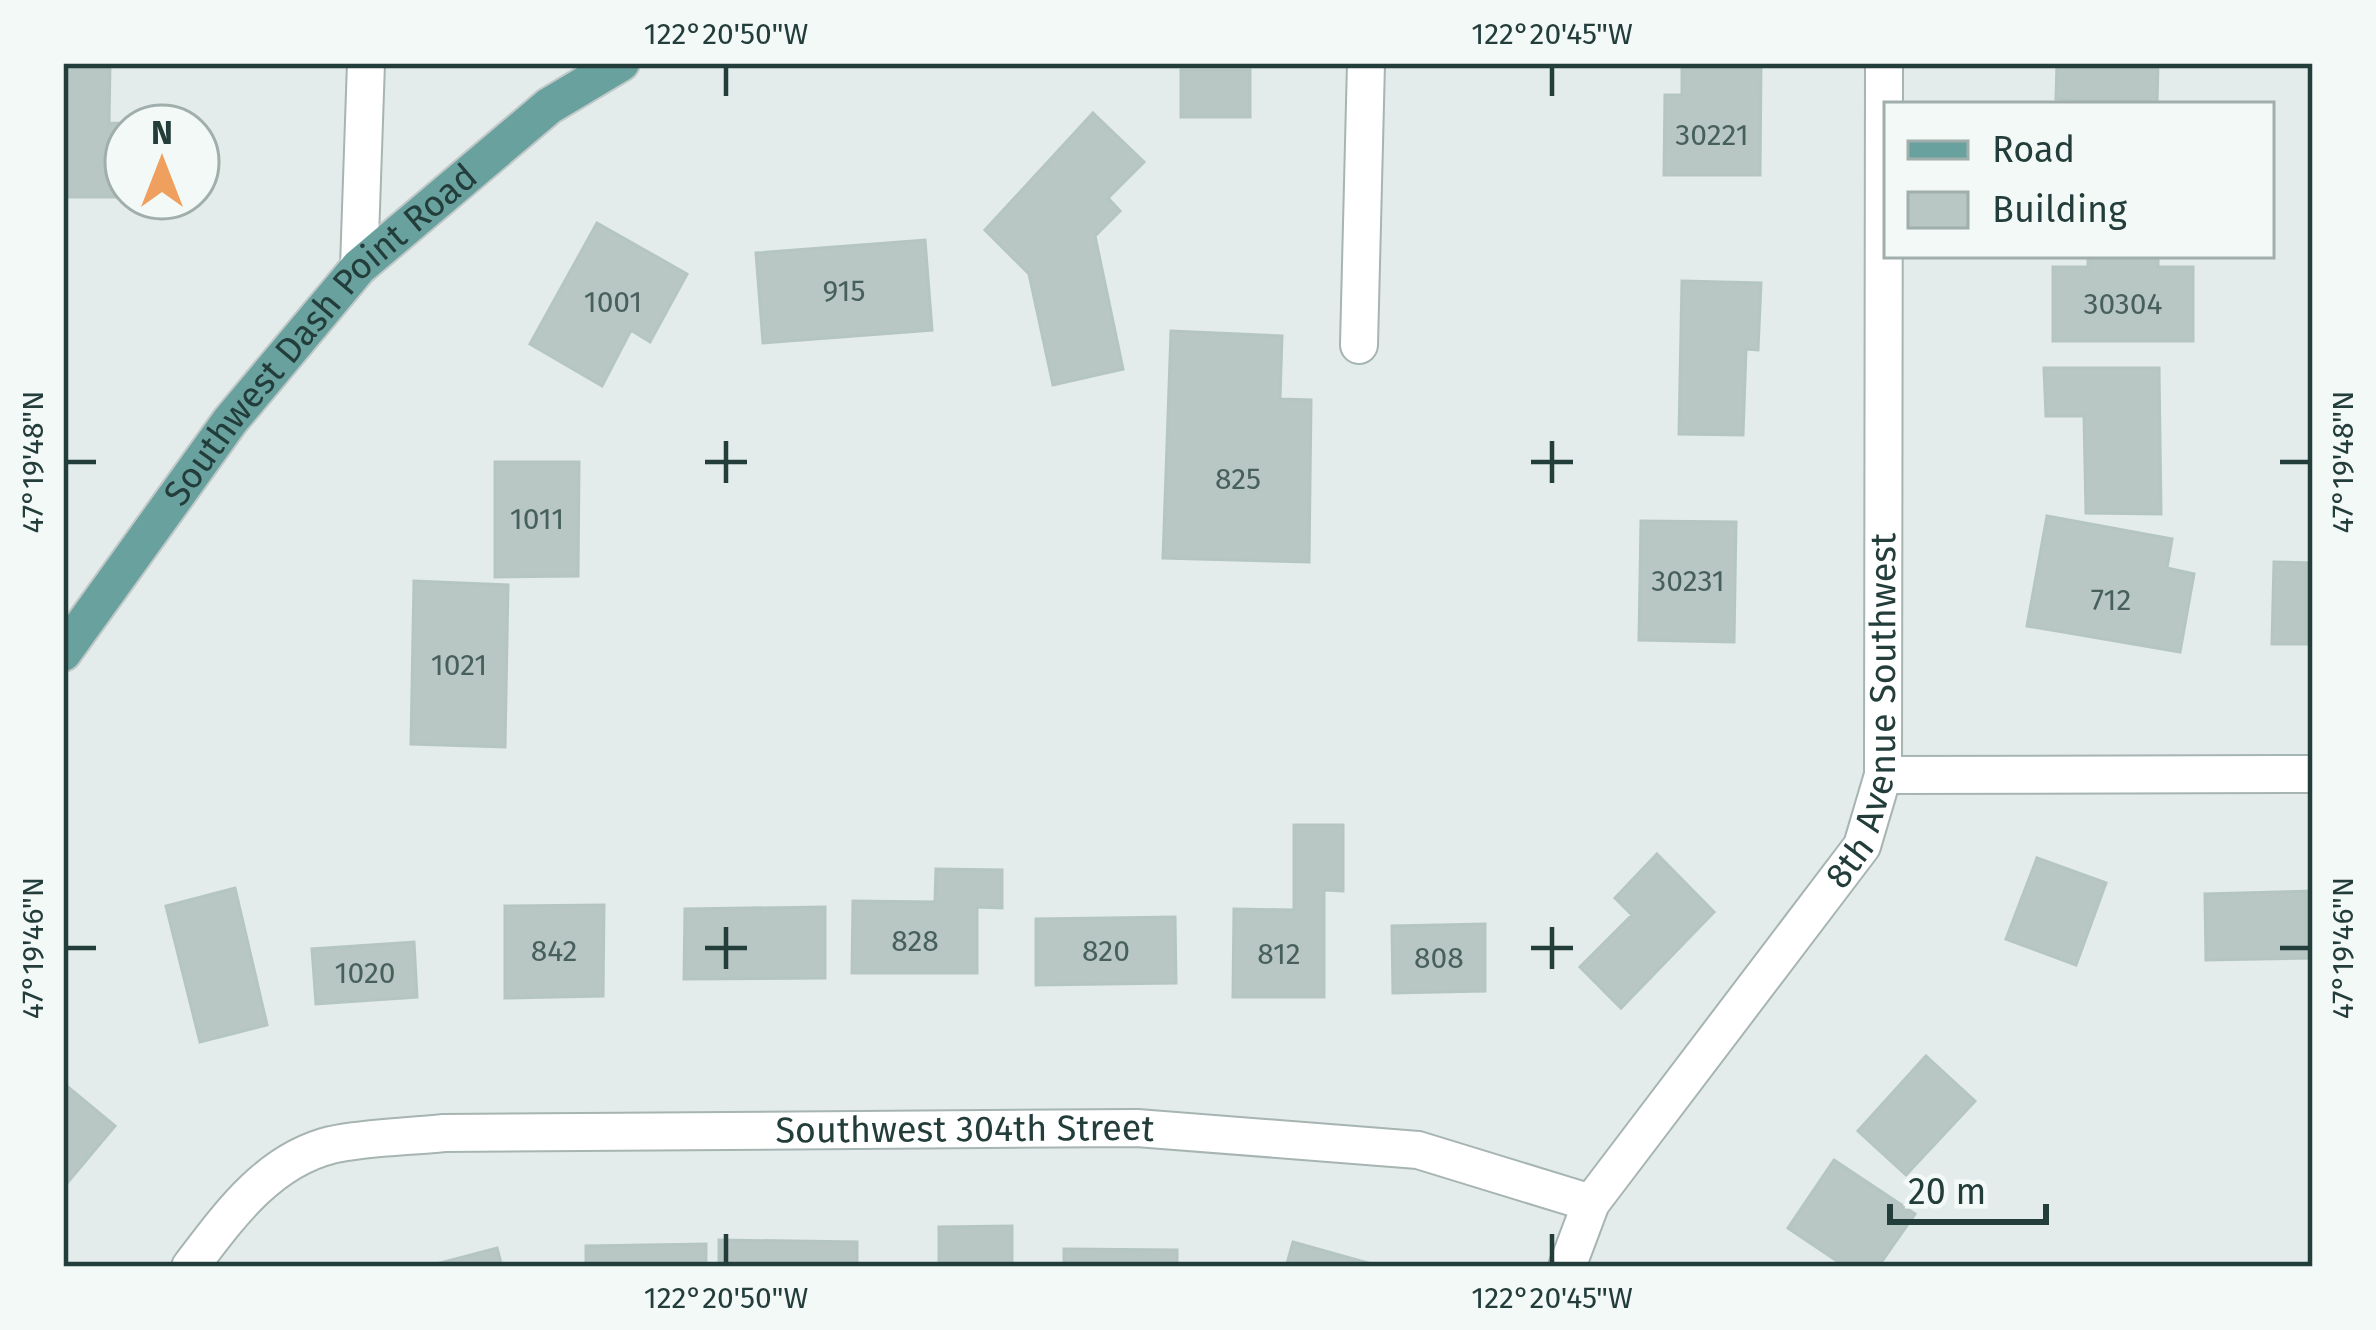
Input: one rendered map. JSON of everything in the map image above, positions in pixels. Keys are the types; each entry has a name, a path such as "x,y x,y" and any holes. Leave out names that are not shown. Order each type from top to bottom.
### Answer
{"main road":[{"name":"Southwest Dash Point Road","path":"63,653 230,422 359,267 549,106 621,63"}],"street":[{"path":"359,267 367,63"},
{"path":"1359,345 1366,63"},
{"name":"8th Avenue Southwest","path":"1567,1267 1591,1203 1862,847 1883,775 1883,63"},
{"path":"1883,775 2313,774"},
{"name":"Southwest 304th Street","path":"190,1267 230,1215 276,1169 329,1146 444,1132 1137,1128 1418,1150 1591,1203"}],"building":[{"path":"63,63 110,63 109,102 102,102 102,197 63,197"},
{"path":"1682,63 1761,63 1760,175 1664,175 1665,95 1682,95"},
{"path":"2057,63 2158,63 2157,102 2056,99"},
{"path":"1181,70 1250,70 1250,117 1181,117"},
{"path":"1093,113 1144,162 1108,198 1120,211 1095,236 1123,369 1053,385 1029,274 985,230"},
{"path":"597,223 687,274 650,342 631,330 602,386 530,344"},
{"path":"925,240 932,330 763,343 756,253"},
{"path":"2088,258 2158,258 2158,267 2193,267 2193,341 2053,341 2053,267 2088,267"},
{"path":"1682,281 1761,283 1758,350 1746,349 1743,435 1679,434"},
{"path":"1171,331 1282,336 1280,399 1311,400 1309,562 1163,558"},
{"path":"2044,368 2159,368 2161,514 2086,513 2084,416 2046,416"},
{"path":"495,462 579,462 578,576 495,577"},
{"path":"2047,516 2172,539 2167,568 2194,574 2180,652 2027,626"},
{"path":"1641,521 1736,522 1734,642 1639,640"},
{"path":"2274,562 2313,563 2313,644 2272,644"},
{"path":"414,581 508,585 505,747 411,744"},
{"path":"1294,825 1343,825 1343,891 1324,890 1324,997 1233,997 1234,909 1294,910"},
{"path":"1657,854 1714,912 1621,1008 1580,967 1632,915 1615,898"},
{"path":"2037,858 2106,883 2076,965 2006,939"},
{"path":"936,869 1002,870 1002,908 977,907 977,973 852,973 853,901 935,902"},
{"path":"235,888 267,1025 200,1042 166,906"},
{"path":"2313,891 2313,958 2206,960 2205,894"},
{"path":"604,905 603,996 505,998 505,906"},
{"path":"825,907 825,978 684,979 685,909"},
{"path":"1175,917 1176,983 1036,985 1036,919"},
{"path":"1485,924 1485,991 1393,993 1392,926"},
{"path":"414,942 417,997 316,1004 312,949"},
{"path":"1926,1056 1975,1101 1906,1175 1858,1131"},
{"path":"63,1083 115,1126 63,1188"},
{"path":"1834,1160 1915,1214 1878,1267 1846,1267 1788,1228"},
{"path":"1012,1226 1012,1267 939,1267 939,1227"},
{"path":"719,1240 857,1242 857,1267 719,1267"},
{"path":"1293,1242 1382,1267 1286,1267"},
{"path":"706,1244 706,1267 586,1267 586,1246"},
{"path":"497,1248 502,1267 425,1267"},
{"path":"1064,1249 1177,1250 1177,1267 1064,1267"}]}
